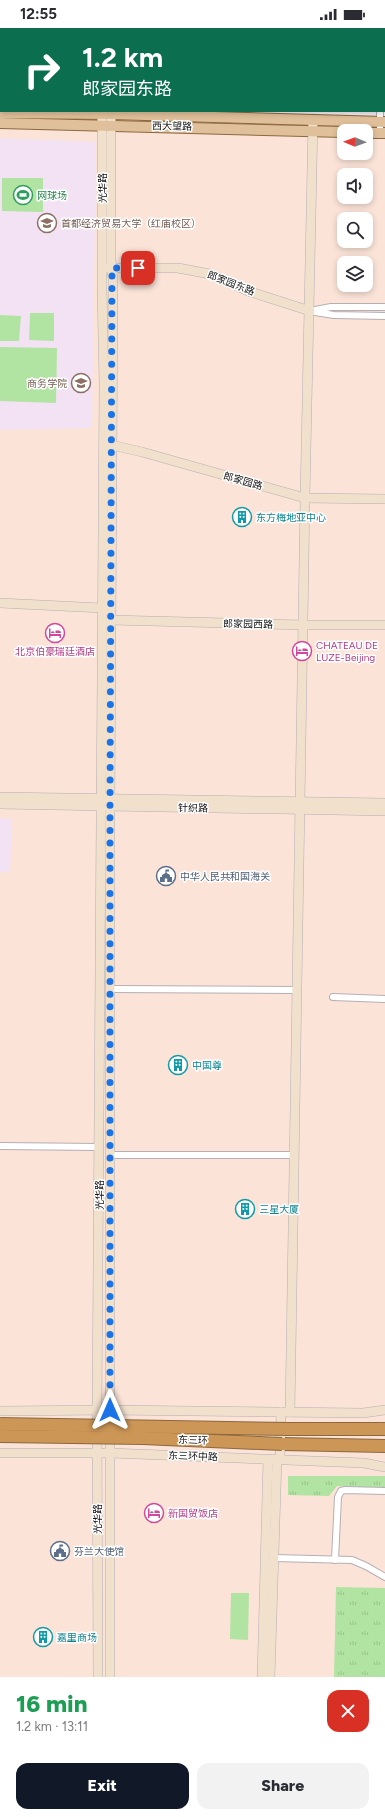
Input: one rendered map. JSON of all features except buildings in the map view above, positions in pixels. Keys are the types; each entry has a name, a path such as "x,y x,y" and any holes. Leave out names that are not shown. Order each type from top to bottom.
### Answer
{"highway":[{"name":"东三环","path":"0,1424 288,1429 382,1428"},
{"name":"东三环","path":"0,1436 143,1438 383,1447"}],"main road":[{"name":"西大望路","path":"0,114 106,114 313,120 382,118"},
{"name":"光华路","path":"98,1677 97,1410 99,1147 111,620 108,444 104,384 102,268 106,114"},
{"path":"262,1677 275,1459 286,1412 295,1156 305,498 313,120"},
{"name":"西大望路","path":"0,123 337,132"},
{"name":"光华路","path":"106,125 112,268 102,608 110,989 110,1677"},
{"path":"373,132 383,133"},
{"name":"郎家园东路","path":"102,268 178,268 210,274 248,291 310,311"},
{"name":"郎家园路","path":"108,444 305,498 385,499"},
{"path":"0,603 102,608"},
{"name":"郎家园西路","path":"111,620 304,625 385,625"},
{"name":"针织路","path":"0,796 106,802"},
{"name":"针织路","path":"0,804 106,802 301,805 385,803"},
{"name":"针织路","path":"301,805 385,811"},
{"path":"0,1411 110,1410 363,1413 385,1410"},
{"name":"东三环中路","path":"0,1453 111,1453 364,1463 385,1467"},
{"path":"270,1677 274,1558 275,1459"}],"street":[{"path":"382,118 383,133"},
{"name":"郎家园东路","path":"310,311 331,307 385,307"},
{"name":"郎家园东路","path":"310,311 334,315 385,316"},
{"path":"110,989 298,990"},
{"path":"333,997 385,999"},
{"path":"0,1146 99,1147"},
{"path":"110,1154 295,1156"},
{"path":"335,1560 338,1497 341,1491 385,1491"},
{"path":"274,1558 352,1560 385,1577"}],"shaded area":[{"path":"0,116 337,127 337,160 373,160 373,128 385,128 385,1677 0,1677"},
{"name":"首都经济贸易大学（红庙校区）","path":"0,138 96,142 92,428 0,430"},
{"path":"0,818 12,819 10,872 0,872"}],"green space":[{"name":"网球场","path":"2,178 43,178 43,212 2,211"},
{"path":"30,313 54,313 54,341 29,340"},
{"path":"0,315 21,316 19,341 0,341"},
{"path":"0,347 57,348 56,403 0,401"},
{"path":"288,1476 385,1476 385,1488 337,1486 329,1496 288,1495"},
{"path":"336,1587 385,1588 385,1677 334,1677"},
{"path":"231,1593 249,1593 248,1640 230,1639"}],"place":[{"name":"网球场","path":"23,195"},
{"name":"首都经济贸易大学（红庙校区）","path":"47,223"},
{"name":"商务学院","path":"81,383"},
{"name":"东方梅地亚中心","path":"242,517"},
{"name":"北京伯豪瑞廷酒店","path":"55,633"},
{"name":"CHATEAU DE LUZE-Beijing","path":"302,651"},
{"name":"中华人民共和国海关","path":"166,876"},
{"name":"中国尊","path":"178,1065"},
{"name":"三星大厦","path":"245,1209"},
{"name":"新国贸饭店","path":"154,1513"},
{"name":"芬兰大使馆","path":"60,1551"},
{"name":"嘉里商场","path":"43,1637"}],"route":[{"path":"110,1410 112,268 138,268"}]}
